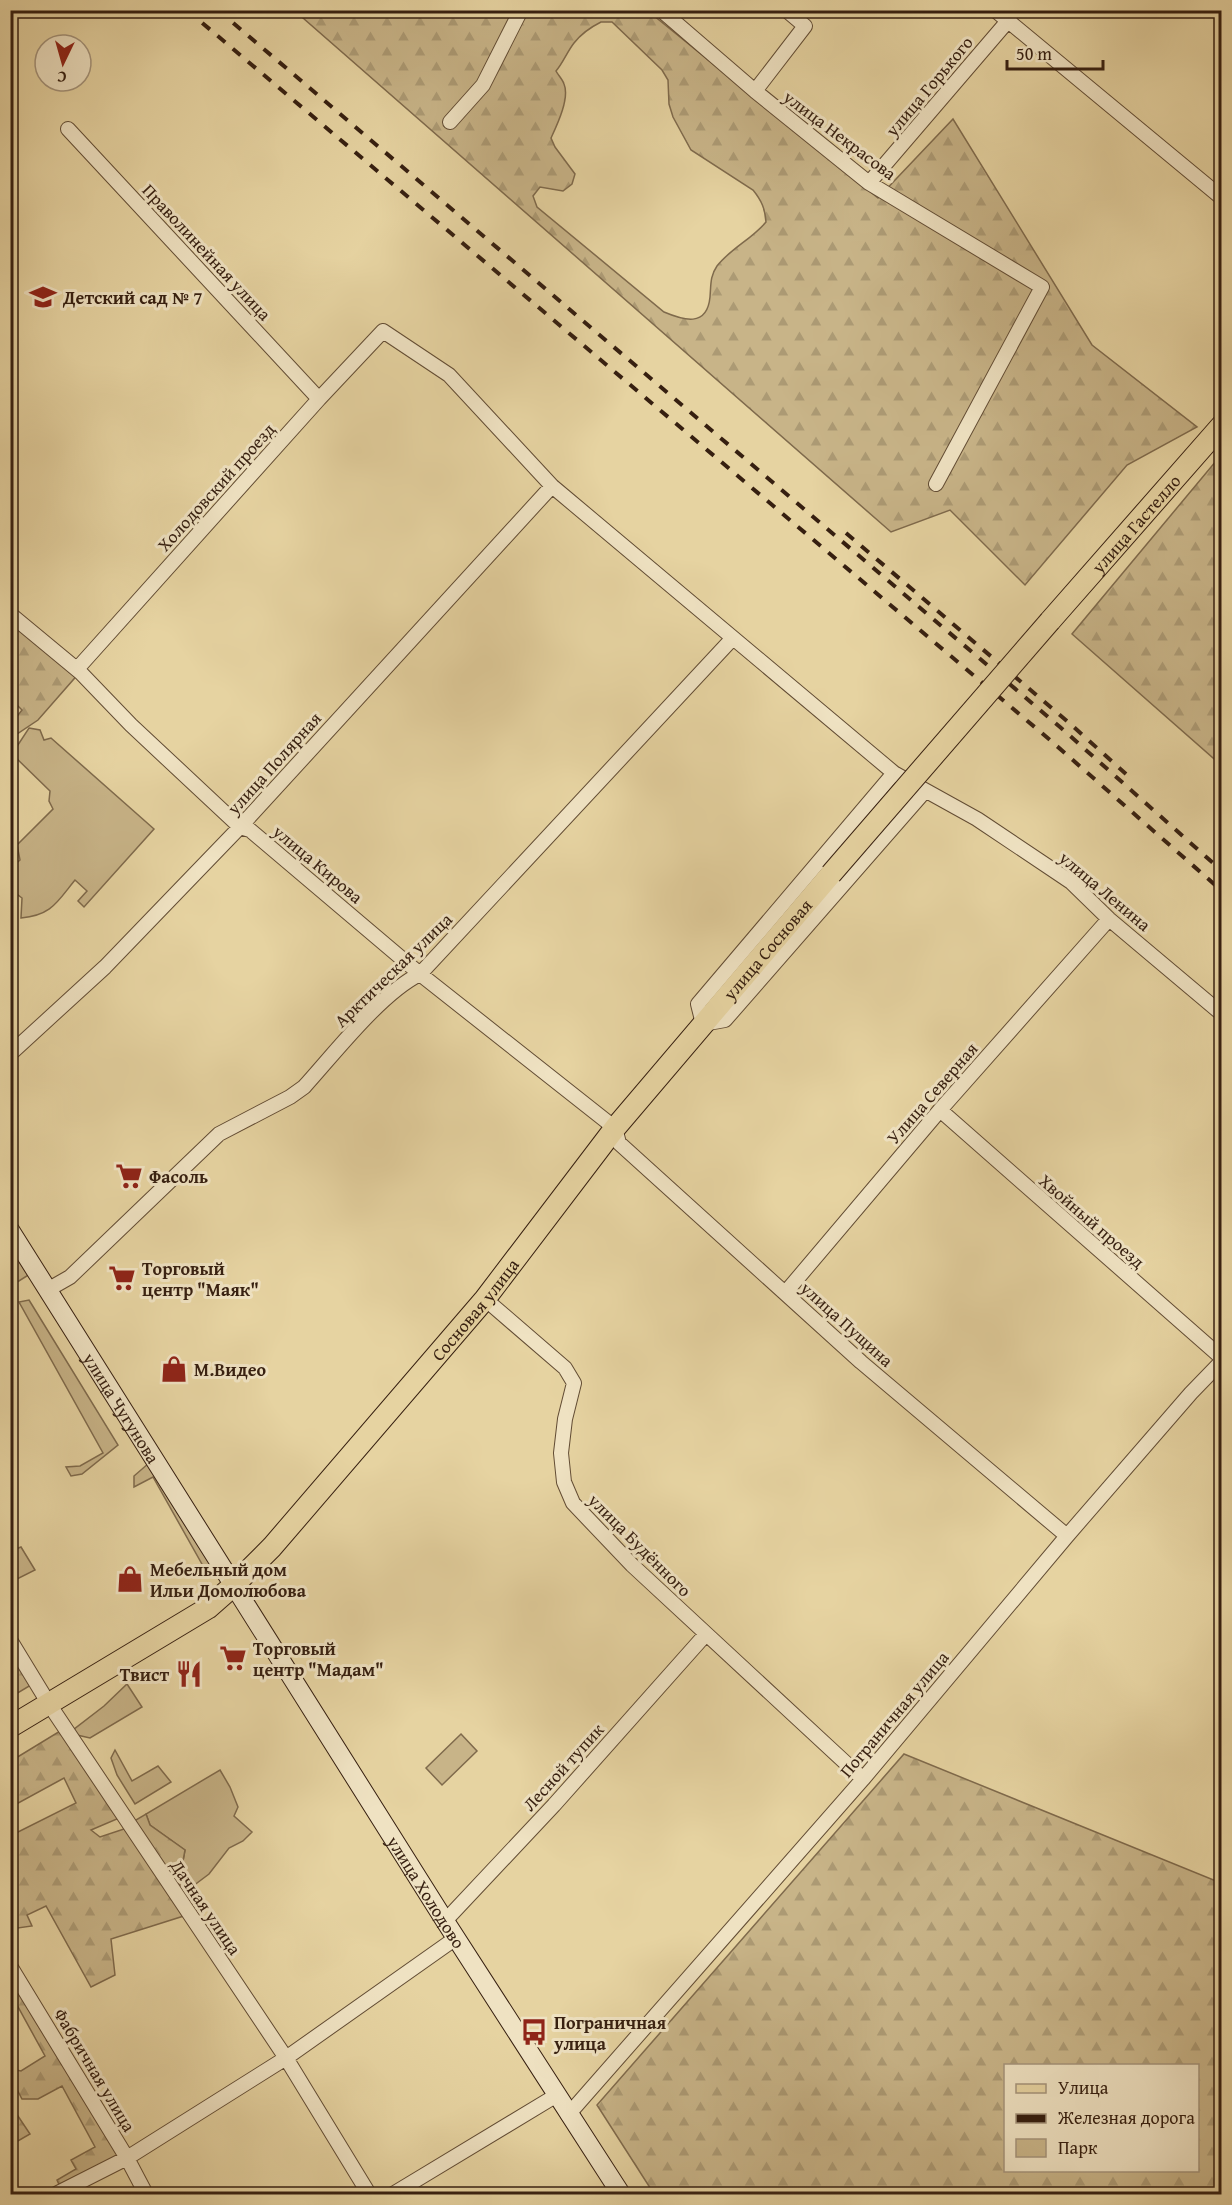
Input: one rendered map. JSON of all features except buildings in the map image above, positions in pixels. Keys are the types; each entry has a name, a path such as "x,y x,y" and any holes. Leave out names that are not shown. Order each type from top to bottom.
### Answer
{"main road":[{"name":"улица Гастелло","path":"831,874 1221,425"},
{"name":"улица Сосновая","path":"703,1024 831,874"},
{"name":"Сосновая улица","path":"10,1727 208,1608 272,1547 486,1299 615,1128 703,1024"},
{"name":"улица Чугунова","path":"10,1230 233,1586"},
{"name":"улица Холодово","path":"233,1586 568,2115 621,2194"}],"street":[{"path":"450,122 483,85 521,10"},
{"name":"улица Некрасова","path":"661,10 754,91 869,183 1042,286 936,484"},
{"path":"754,91 805,26 786,10"},
{"path":"995,10 1010,16 1221,198"},
{"name":"улица Горького","path":"869,183 1010,16"},
{"name":"Праволинейная улица","path":"68,129 320,399"},
{"name":"Холодовский проезд","path":"76,669 383,331"},
{"name":"улица Ленина","path":"383,331 449,375 552,486 732,639 894,772 977,819 1071,882 1109,919 1221,1014"},
{"name":"улица Полярная","path":"10,1054 105,967 240,827 552,486"},
{"name":"улица Кирова","path":"10,614 76,669 131,725 240,827 250,830 420,974 615,1128"},
{"name":"Арктическая улица","path":"49,1289 70,1277 219,1134 290,1097 303,1087 375,1009 405,981 420,974 732,639"},
{"path":"894,772 698,1004 703,1024 725,1020 925,790"},
{"name":"Улица Северная","path":"786,1292 940,1110 1109,919"},
{"name":"Хвойный проезд","path":"940,1110 1221,1360"},
{"name":"улица Пущина","path":"615,1128 619,1143 861,1362 1067,1536"},
{"name":"улица Будённого","path":"486,1299 565,1368 574,1383 565,1419 561,1453 564,1482 573,1503 632,1565 863,1779"},
{"name":"Пограничная улица","path":"568,2115 863,1779 1067,1536 1221,1360"},
{"name":"Лесной тупик","path":"445,1922 706,1634"},
{"name":"Дачная улица","path":"10,1640 49,1704 286,2058 369,2194"},
{"path":"56,2194 127,2158 286,2058 456,1938"},
{"name":"Фабричная улица","path":"10,1966 127,2158 146,2194"},
{"path":"393,2194 557,2095"}],"green space":[{"path":"295,11 648,11 878,198 953,119 1092,345 1197,427 1127,465 1025,585 950,510 891,532","holes":["601,22 612,22 662,70 668,80 669,104 673,117 691,150 753,190 764,209 766,222 717,266 711,281 708,307 704,314 693,319 664,312 537,207 533,196 540,187 563,191 572,184 575,174 551,138 565,97 563,82 556,71 574,43 583,34"]},
{"path":"1221,455 1221,765 1072,634"},
{"path":"11,614 80,672 38,720 11,738 11,724 22,710 11,699"},
{"path":"29,728 40,730 44,740 51,738 154,829 84,907 78,901 87,891 75,880 53,906 40,914 21,918 22,898 12,889 10,882 11,868 20,860 17,845 53,809 49,801 50,791 12,754"},
{"path":"10,1245 30,1274 11,1286 10,1286"},
{"path":"29,1300 118,1445 82,1474 71,1476 66,1467 80,1466 103,1453 19,1302"},
{"path":"149,1463 221,1565 210,1575 153,1477 134,1487 134,1476"},
{"path":"21,1547 35,1570 11,1582 11,1551"},
{"path":"23,1660 36,1682 11,1697 11,1667"},
{"path":"127,1684 142,1707 90,1738 77,1735 73,1730 104,1706"},
{"path":"65,1728 124,1816 91,1830 100,1837 130,1827 129,1824 146,1814 150,1825 185,1850 180,1877 189,1889 167,1880 190,1914 111,1939 115,1975 91,1987 46,1906 27,1915 32,1926 11,1929 10,1836 76,1803 64,1778 11,1807 11,1761"},
{"path":"461,1734 477,1751 442,1785 426,1768"},
{"path":"115,1750 132,1781 158,1766 171,1782 135,1804 117,1775 111,1758"},
{"path":"904,1754 1221,1883 1221,2194 654,2194 597,2105"},
{"path":"220,1770 238,1807 234,1816 252,1832 243,1841 229,1848 209,1874 189,1889 180,1877 185,1850 150,1825 146,1814"},
{"path":"10,1966 127,2158 62,2191 57,2180 76,2169 71,2160 95,2147 62,2086 38,2099 22,2099 11,2078 11,2069 21,2071 45,2056 11,1994"},
{"path":"10,2104 30,2134 11,2145 10,2145"}],"railway":[{"path":"187,10 1050,740 1222,891"},
{"path":"218,10 1060,727 1222,871"},
{"path":"846,533 1126,774"}],"place":[{"name":"Детский сад № 7","path":"43,297"},
{"name":"Фасоль","path":"129,1176"},
{"name":"Торговый центр \"Маяк\"","path":"122,1278"},
{"name":"М.Видео","path":"174,1369"},
{"name":"Мебельный дом Ильи Домолюбова","path":"130,1579"},
{"name":"Торговый центр \"Мадам\"","path":"233,1658"},
{"name":"Твист","path":"189,1674"},
{"name":"Пограничная улица","path":"534,2032"}]}
